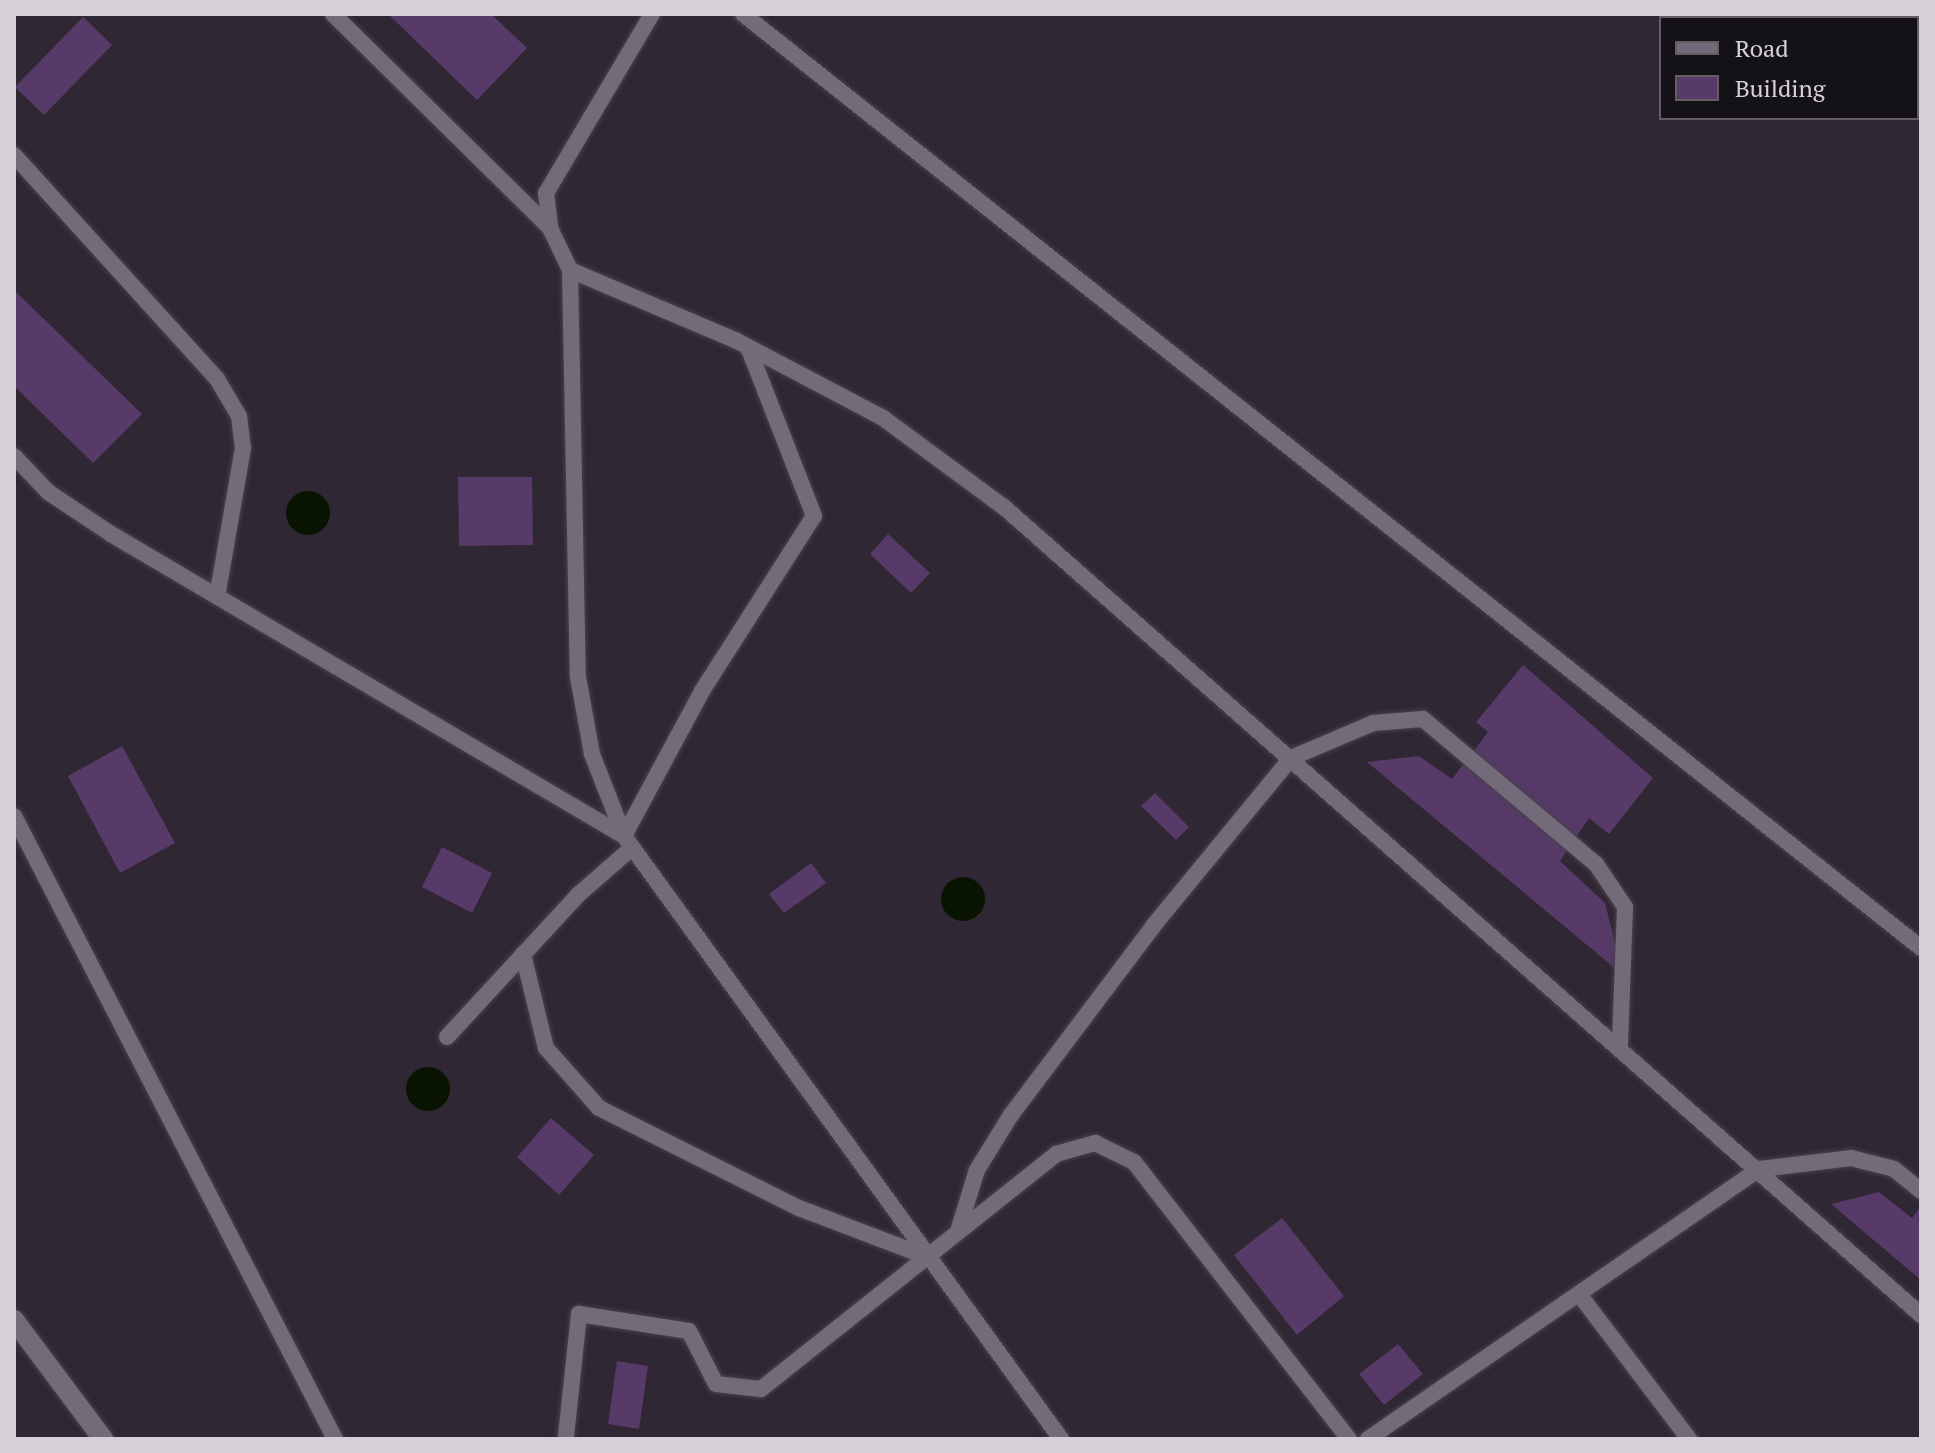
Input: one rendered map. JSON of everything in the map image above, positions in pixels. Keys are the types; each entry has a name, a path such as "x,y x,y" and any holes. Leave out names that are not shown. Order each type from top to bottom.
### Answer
{"street":[{"path":"14,1320 103,1439"}],"lane":[{"path":"333,14 550,228"},
{"path":"652,14 546,193 550,228 570,270 578,677 592,754 628,842 923,1255 1061,1439"},
{"path":"743,14 1921,948"},
{"path":"14,155 217,379 239,416 243,448 217,597"},
{"path":"570,270 748,347 883,418 1005,508 1760,1169 1921,1315"},
{"path":"447,1037 628,842 702,691 814,516 748,347"},
{"path":"14,456 48,492 217,597 628,842"},
{"path":"959,1228 977,1170 1011,1115 1291,758 1373,723 1423,719 1596,864 1625,907 1620,1046"},
{"path":"14,816 335,1439"},
{"path":"523,954 546,1048 599,1108 799,1208 923,1255"},
{"path":"566,1436 579,1314 689,1331 716,1384 761,1389 923,1255 1056,1154 1079,1144 1117,1149 1349,1439"},
{"path":"1368,1439 1582,1298 1760,1169 1851,1158 1894,1169 1921,1191"},
{"path":"1582,1298 1689,1439"}],"shaded area":[{"path":"308,491 324,497 330,513 324,529 308,535 292,529 286,513 292,497"},
{"path":"963,877 979,883 985,899 979,915 963,921 947,915 941,899 947,883"},
{"path":"428,1067 444,1073 450,1089 444,1105 428,1111 412,1105 406,1089 412,1073"}],"building":[{"path":"388,14 491,14 527,48 477,100"},
{"path":"83,17 112,45 44,115 15,87"},
{"path":"14,290 142,414 93,463 14,386"},
{"path":"458,477 532,477 533,545 459,546"},
{"path":"888,534 930,573 911,593 870,554"},
{"path":"1523,665 1653,778 1609,834 1589,818 1560,861 1605,903 1623,975 1367,762 1419,756 1452,779 1488,732 1476,722"},
{"path":"122,746 175,843 120,873 68,776"},
{"path":"1155,793 1189,827 1176,840 1141,806"},
{"path":"442,847 492,873 472,913 422,887"},
{"path":"811,863 826,883 784,913 769,894"},
{"path":"551,1118 594,1155 559,1195 517,1157"},
{"path":"1879,1192 1912,1218 1921,1206 1921,1280 1831,1204"},
{"path":"1282,1218 1344,1296 1297,1335 1234,1255"},
{"path":"1398,1344 1423,1374 1384,1405 1359,1374"},
{"path":"617,1361 648,1366 639,1429 608,1424"}]}
